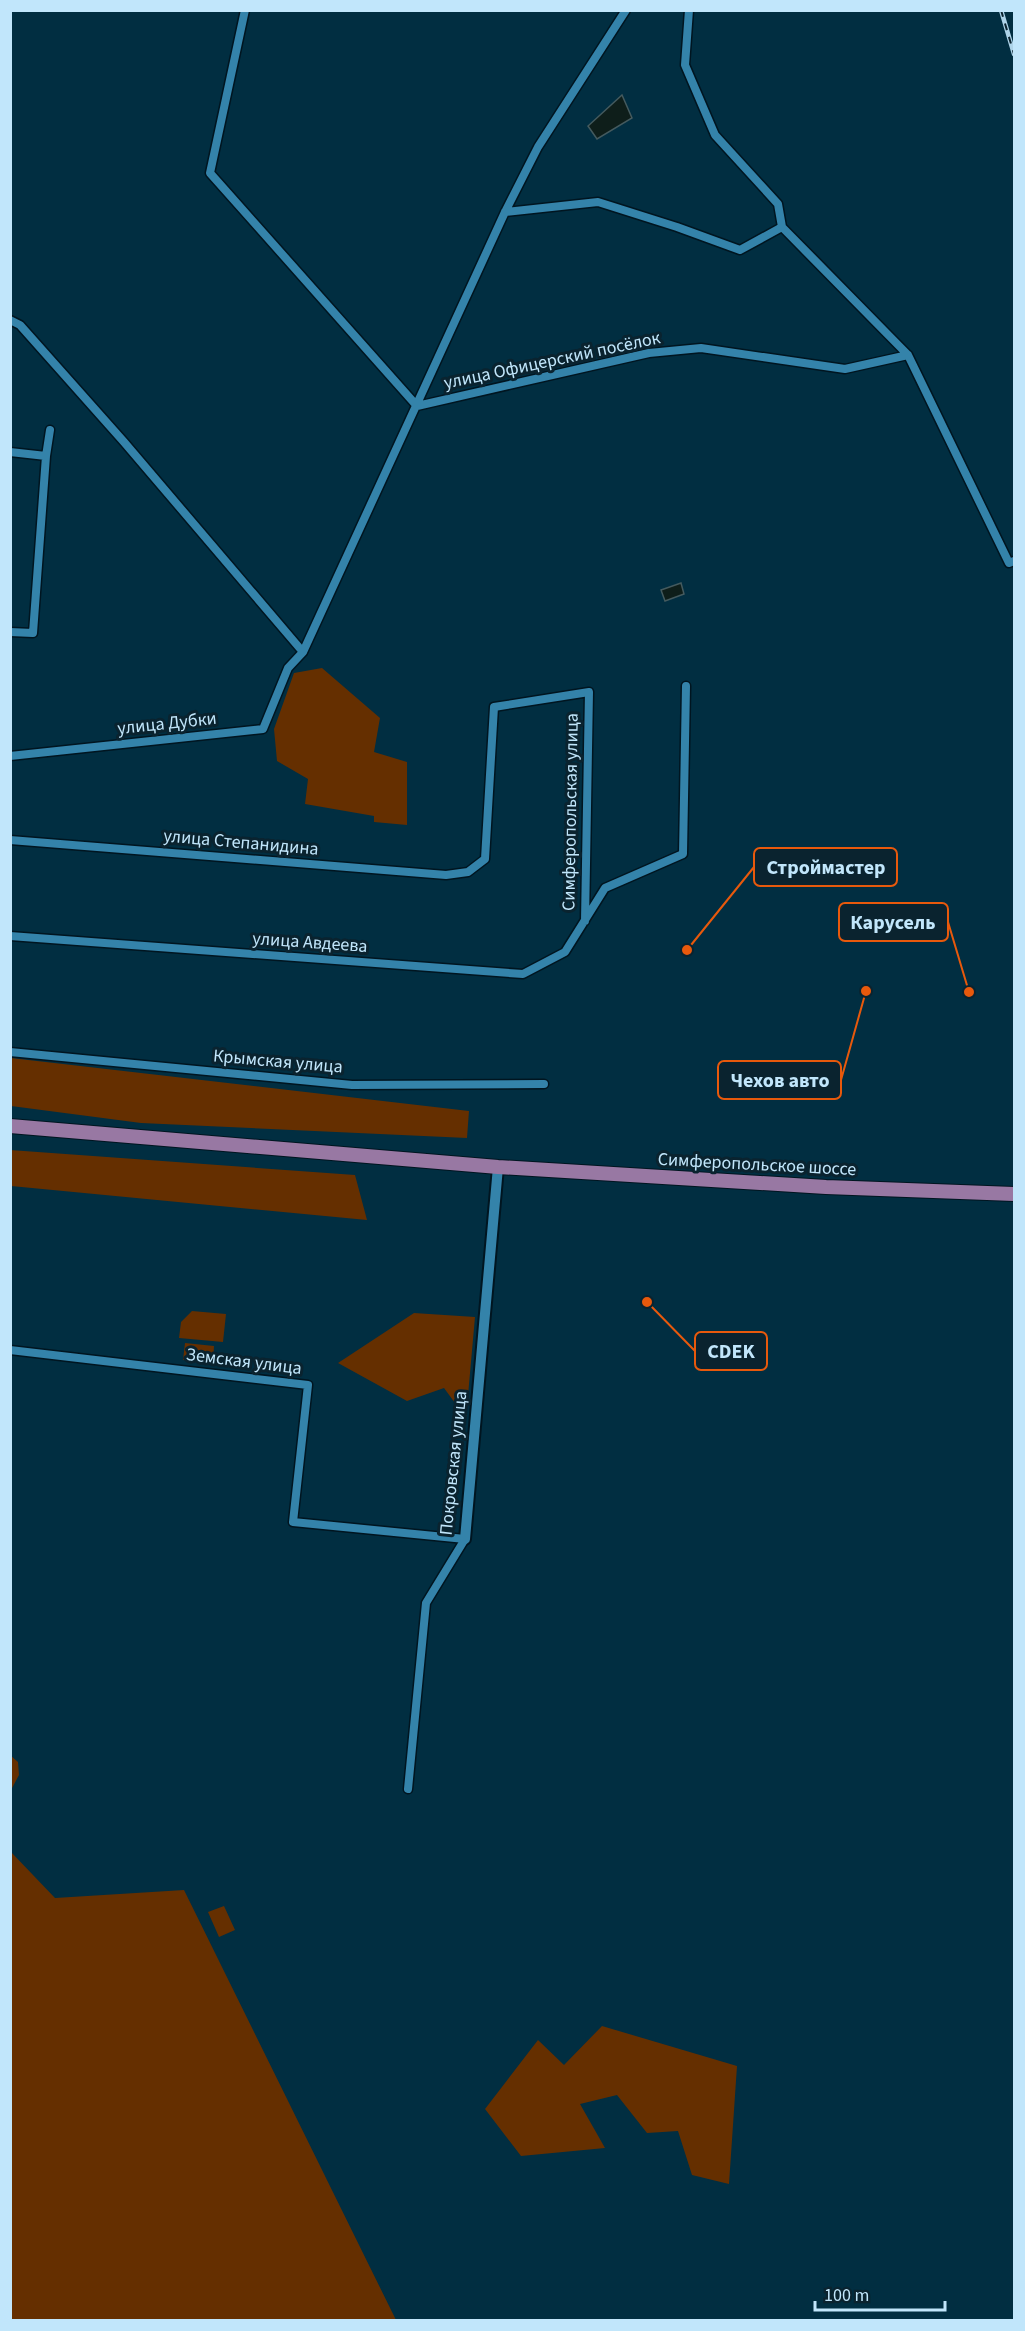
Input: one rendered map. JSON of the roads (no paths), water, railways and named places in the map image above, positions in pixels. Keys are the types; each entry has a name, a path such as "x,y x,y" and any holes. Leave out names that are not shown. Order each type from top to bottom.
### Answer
{"main road":[{"name":"Симферопольское шоссе","path":"10,1126 498,1167 826,1187 1014,1194"}],"street":[{"path":"245,10 210,173 417,406"},
{"name":"улица Офицерский посёлок","path":"288,668 303,652 505,212 538,147 626,10"},
{"path":"689,10 685,65 715,135 778,204 782,227 908,355 1012,562"},
{"path":"505,212 598,202 740,250 782,227"},
{"path":"10,320 20,325 87,399 303,652"},
{"name":"улица Офицерский посёлок","path":"417,406 649,352 701,348 845,369 908,355"},
{"path":"10,632 33,633 46,456 50,430"},
{"path":"10,452 46,456"},
{"name":"улица Дубки","path":"10,756 263,729 288,668"},
{"name":"улица Авдеева","path":"10,936 523,974 565,952 605,888 683,854 686,686"},
{"name":"Симферопольская улица","path":"494,707 589,692 585,921"},
{"name":"улица Степанидина","path":"10,840 446,875 468,872 485,859 494,707"},
{"name":"Крымская улица","path":"10,1052 352,1085 544,1084"},
{"name":"Покровская улица","path":"408,1789 426,1603 465,1539 498,1167"},
{"name":"Земская улица","path":"10,1350 308,1385 293,1522 465,1539"}],"railway":[{"path":"1001,10 1014,54"}],"place":[{"name":"Строймастер","path":"687,950"},
{"name":"Чехов авто","path":"866,991"},
{"name":"Карусель","path":"969,992"},
{"name":"CDEK","path":"647,1302"}]}
